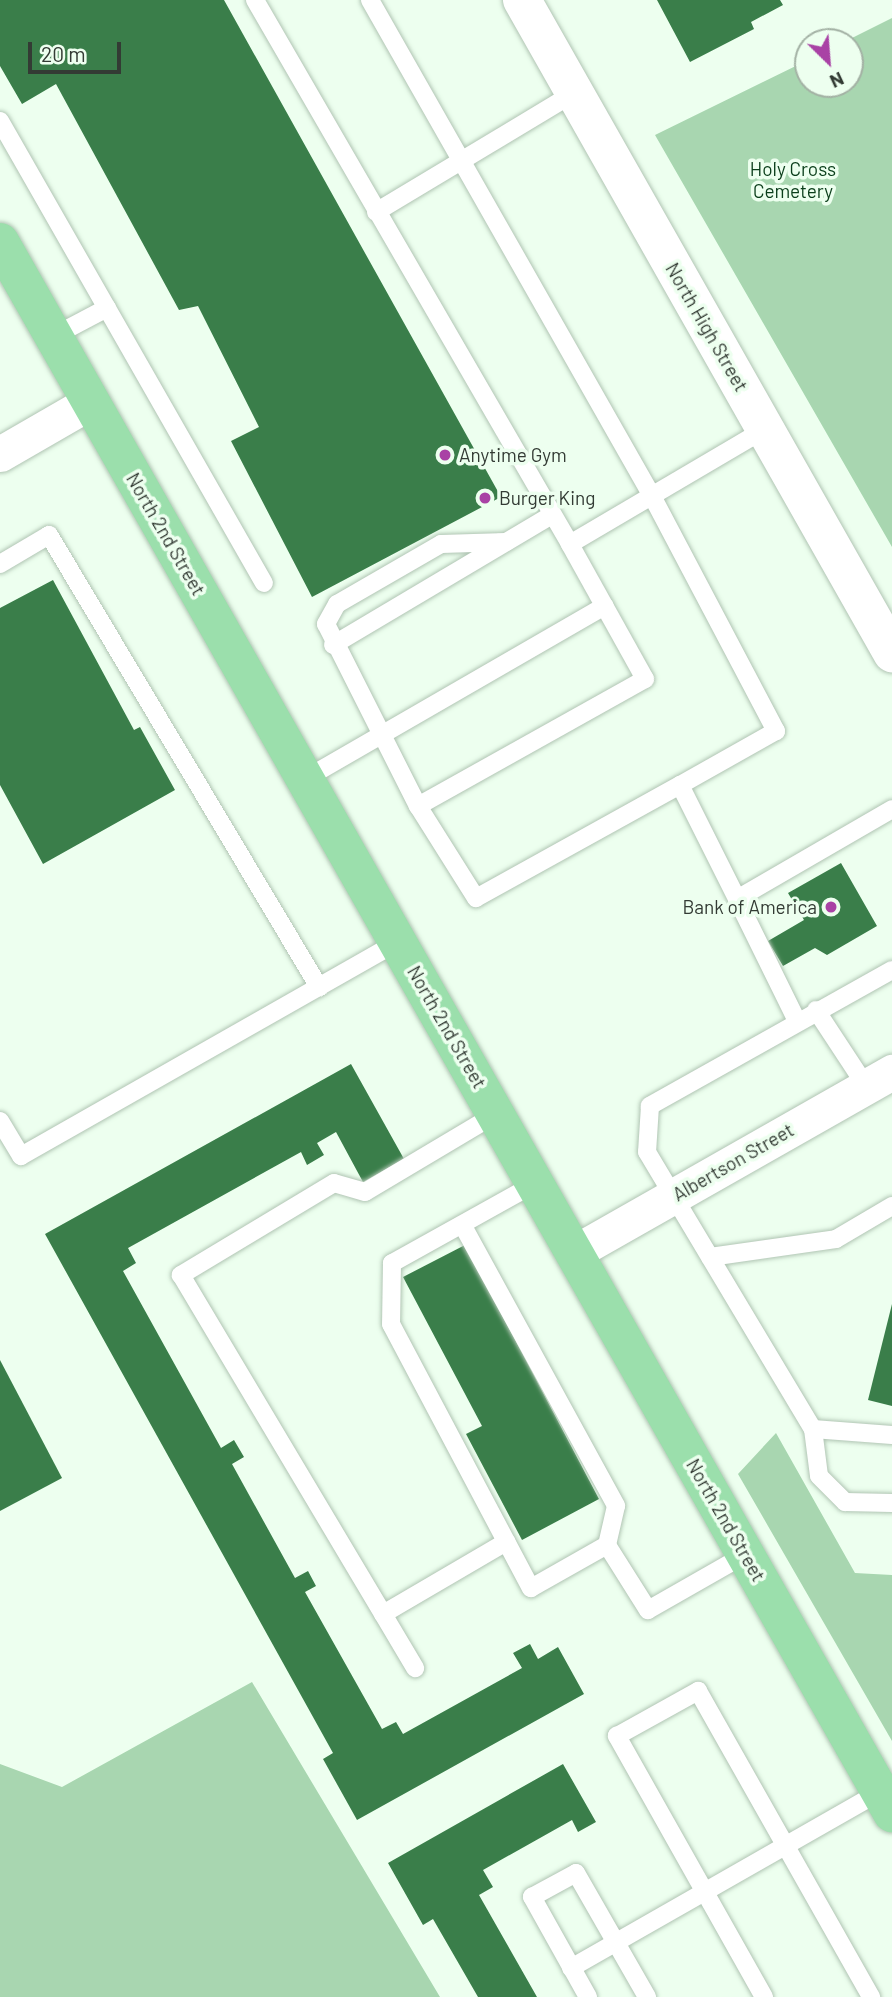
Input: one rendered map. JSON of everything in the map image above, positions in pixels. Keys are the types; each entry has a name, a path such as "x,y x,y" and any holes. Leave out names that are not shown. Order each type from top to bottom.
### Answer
{"main road":[{"name":"North 2nd Street","path":"0,242 886,1802"}],"street":[{"name":"North High Street","path":"522,0 892,653"},
{"path":"0,454 90,401"},
{"name":"Albertson Street","path":"575,1252 879,1079"}],"lane":[{"path":"255,0 550,516 570,544 645,679 418,807"},
{"path":"370,0 652,496 776,731 476,898 418,807 333,645 326,624 337,604 440,544 506,542"},
{"path":"376,212 463,163 574,93"},
{"path":"0,121 264,583"},
{"path":"54,336 107,308"},
{"path":"570,544 765,429"},
{"path":"333,645 550,516"},
{"path":"0,564 49,535 319,987"},
{"path":"305,779 604,607"},
{"path":"680,785 797,1021"},
{"path":"737,899 892,809"},
{"path":"0,1121 21,1156 398,942"},
{"path":"892,970 816,1010 650,1106 647,1152 813,1429 819,1476 845,1502 892,1503"},
{"path":"816,1010 879,1079"},
{"path":"415,1668 181,1275 334,1183 365,1192 496,1114"},
{"path":"536,1183 392,1264 391,1324 531,1588 607,1545"},
{"path":"710,1257 836,1239 892,1206"},
{"path":"463,1226 616,1506 607,1545 648,1610 746,1554"},
{"path":"813,1429 892,1435"},
{"path":"383,1614 506,1542"},
{"path":"764,1997 618,1737 698,1691 871,1997"},
{"path":"572,1968 786,1845 886,1802"},
{"path":"588,1997 532,1897 576,1873 648,1997"}],"green space":[{"name":"Holy Cross Cemetery","path":"892,18 892,547 655,135 794,67 794,98 864,98 864,32"},
{"path":"776,1433 855,1573 892,1575 892,1741 738,1474"},
{"path":"252,1682 440,1997 0,1997 0,1764 62,1787"}],"building":[{"path":"0,0 224,0 501,497 312,597 231,441 259,427 198,306 179,310 56,84 22,104 0,66"},
{"path":"657,0 780,0 783,5 751,22 754,29 690,62"},
{"path":"53,580 134,730 140,727 175,790 43,864 0,785 0,608"},
{"name":"Bank of America","path":"841,863 877,926 827,955 815,948 783,966 768,941 804,920 788,893"},
{"path":"351,1064 404,1159 363,1182 336,1132 317,1143 324,1155 307,1165 301,1152 128,1248 136,1263 123,1271 221,1448 234,1440 244,1457 232,1464 295,1578 308,1571 316,1586 305,1592 382,1729 396,1722 403,1734 522,1668 513,1653 530,1644 538,1659 558,1647 584,1694 357,1820 323,1759 333,1753 45,1234"},
{"path":"465,1245 599,1499 522,1540 466,1434 482,1426 403,1277"},
{"path":"892,1304 892,1406 868,1400"},
{"path":"0,1360 62,1478 0,1511"},
{"path":"563,1764 596,1822 578,1832 572,1820 483,1870 493,1887 479,1895 537,1997 478,1997 433,1919 423,1925 388,1863"}],"place":[{"name":"Anytime Gym","path":"445,455"},
{"name":"Burger King","path":"485,498"},
{"name":"Bank of America","path":"831,907"}]}
